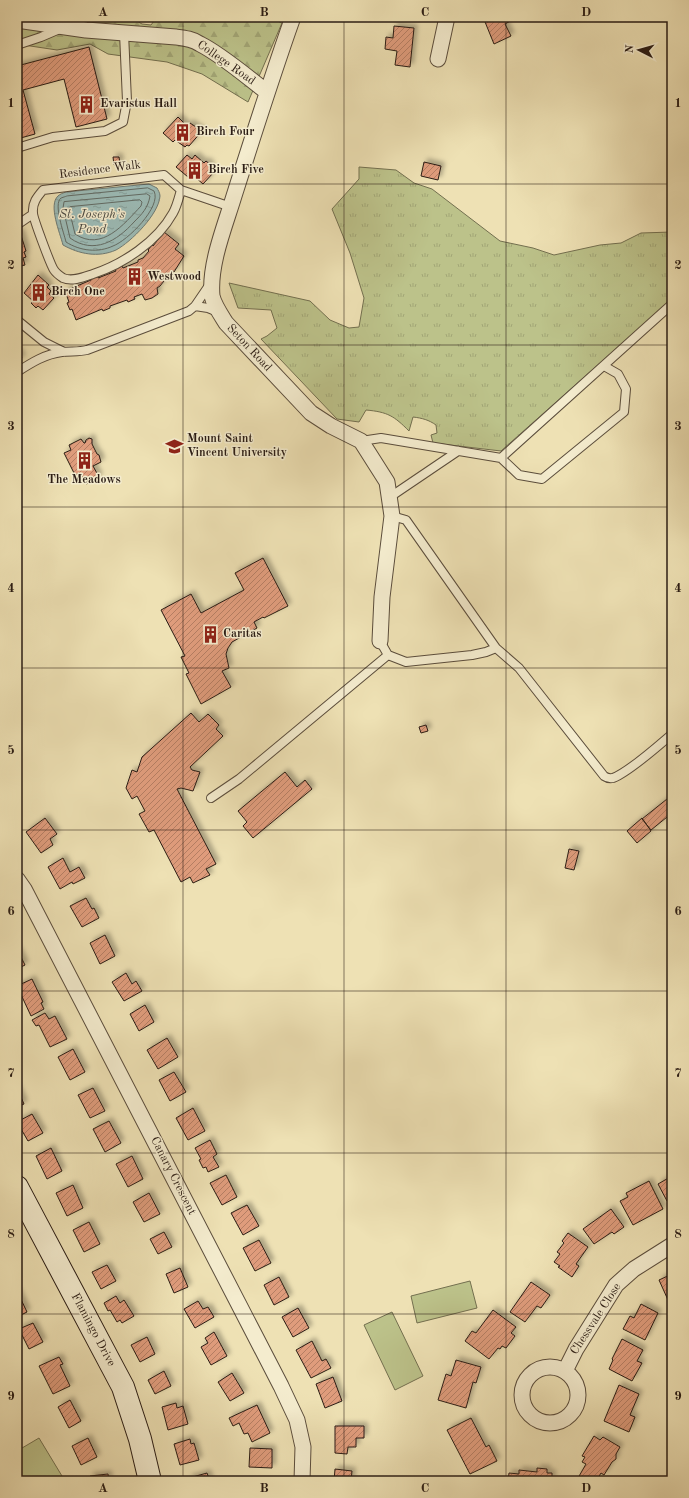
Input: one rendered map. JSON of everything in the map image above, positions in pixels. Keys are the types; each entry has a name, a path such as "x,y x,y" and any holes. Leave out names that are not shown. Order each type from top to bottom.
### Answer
{"street":[{"name":"Seton Road","path":"293,17 267,92 220,242 212,279 212,297 219,313 226,323 311,413 331,426 361,441"},
{"path":"438,59 447,17"},
{"name":"College Road","path":"17,20 64,27 190,39 200,43 267,92"},
{"path":"361,441 387,482 392,516 382,597 380,641"},
{"name":"Canary Crescent","path":"17,879 32,904 297,1420 302,1448 302,1481"},
{"name":"Flamingo Drive","path":"17,1187 123,1387 140,1439 150,1481"},
{"name":"Chessvale Close","path":"565,1371 576,1349 616,1285 634,1269 672,1245"}],"lane":[{"path":"17,45 41,38 64,27"},
{"path":"17,148 53,137 105,131 123,122 127,102 124,33"},
{"name":"Residence Walk","path":"33,214 34,200 43,190 164,174 181,190 231,207"},
{"path":"17,225 33,214 53,269 63,278 68,280 78,278 109,268 125,260 142,247 159,231 174,213 181,190"},
{"path":"17,372 38,359 51,354 87,350 189,311 195,306 212,279"},
{"path":"501,458 672,304"},
{"path":"195,306 208,308 219,313"},
{"path":"17,320 44,342 64,352"},
{"path":"361,441 381,438 501,458 519,475 542,479 624,412 626,388 618,374 604,366"},
{"path":"390,497 458,452"},
{"path":"392,516 406,520 496,648 519,668 604,776 612,778 624,772 672,734"},
{"path":"380,641 388,655 406,662 486,652 496,648"},
{"path":"212,798 240,779 388,655"}],"green space":[{"path":"17,17 130,17 142,24 151,25 157,17 268,17 282,23 248,102 202,74 167,62 108,54 90,44 57,50 17,44"},
{"path":"359,167 396,170 414,183 432,189 500,241 533,248 554,255 600,245 621,243 641,233 672,232 672,299 501,451 433,443 431,435 437,433 436,425 419,418 413,417 409,431 395,418 374,411 366,410 359,422 337,419 261,339 277,328 271,310 238,308 229,283 310,301 330,320 349,328 359,327 364,298 350,253 332,209 359,179"},
{"path":"470,1281 477,1308 417,1323 411,1296"},
{"path":"392,1312 423,1376 395,1390 364,1325"},
{"path":"39,1438 65,1481 17,1481 17,1451"}],"water":[{"name":"St. Joseph’s Pond","path":"149,184 157,188 160,194 155,211 143,227 122,246 116,250 102,254 89,254 76,251 63,245 54,212 55,200 58,196 66,192"}],"building":[{"path":"483,17 511,17 512,20 505,24 511,36 494,44"},
{"path":"394,26 414,28 410,67 395,65 397,51 385,49 386,37 393,38"},
{"name":"Evaristus Hall","path":"89,47 107,119 76,127 64,79 23,90 35,134 17,139 17,66"},
{"name":"Birch Four","path":"178,117 187,126 190,123 202,131 189,146 187,145 185,147 175,140 173,142 163,133"},
{"name":"Birch Five","path":"187,155 192,159 195,155 204,163 206,161 211,165 209,168 214,172 203,184 195,177 193,179 189,176 188,177 176,167"},
{"path":"113,157 119,157 120,164 114,165"},
{"path":"424,162 441,166 438,180 421,176"},
{"path":"20,232 26,251 24,252 26,257 23,258 25,265 17,267 17,233"},
{"name":"Westwood","path":"164,232 179,244 175,249 184,256 174,272 172,271 157,288 158,294 145,300 142,294 134,297 135,299 128,302 127,300 110,306 110,308 103,311 102,309 76,320 72,309 70,310 67,303 69,302 65,291 98,276 98,278 116,271 115,269 122,266 123,268 138,262 138,260 143,258"},
{"name":"Birch One","path":"38,275 49,285 47,287 51,291 49,294 54,298 43,310 38,306 36,308 31,303 33,301 24,293"},
{"path":"17,350 22,358 17,361"},
{"name":"The Meadows","path":"89,438 92,439 92,444 99,455 101,462 93,466 99,477 86,484 80,473 75,475 64,453 71,450 69,445 81,439 85,443"},
{"name":"Caritas","path":"263,558 288,606 254,622 257,628 232,642 226,654 229,668 222,671 231,687 201,704 186,674 189,673 181,657 185,656 161,610 191,594 201,613 244,590 235,573"},
{"path":"191,713 199,722 208,714 219,725 216,729 223,736 190,767 192,770 200,772 193,791 181,788 177,789 216,864 206,869 210,875 193,883 190,877 181,882 154,830 149,832 139,814 145,811 137,796 132,799 126,788 132,770 137,772 142,757"},
{"path":"426,725 428,731 421,733 419,727"},
{"path":"285,772 297,787 305,780 312,789 253,838 243,826 247,822 238,811"},
{"path":"672,795 672,813 651,830 642,819"},
{"path":"45,818 57,834 50,839 53,845 41,853 26,832"},
{"path":"642,818 651,831 637,843 627,831"},
{"path":"569,849 579,851 574,870 565,868"},
{"path":"63,858 70,872 79,867 85,878 73,884 72,882 60,889 48,867"},
{"path":"86,898 92,909 94,908 99,918 82,927 70,906"},
{"path":"105,935 115,956 100,964 90,943"},
{"path":"17,949 25,965 17,969"},
{"path":"126,973 132,984 136,981 142,991 124,1001 112,982"},
{"path":"32,979 43,1002 41,1003 44,1009 31,1016 17,986"},
{"path":"145,1005 154,1022 139,1031 130,1014"},
{"path":"45,1013 49,1019 55,1016 67,1039 50,1047 39,1025 36,1026 32,1020"},
{"path":"167,1038 178,1057 158,1069 147,1050"},
{"path":"73,1049 85,1072 70,1080 58,1057"},
{"path":"174,1072 186,1092 170,1101 159,1080"},
{"path":"17,1088 24,1104 17,1107"},
{"path":"93,1088 105,1111 90,1118 78,1095"},
{"path":"193,1108 205,1131 188,1140 176,1118"},
{"path":"32,1114 43,1133 28,1141 17,1122"},
{"path":"109,1121 121,1143 105,1152 93,1129"},
{"path":"210,1140 217,1154 213,1157 219,1167 208,1172 206,1167 203,1168 199,1160 201,1159 195,1148"},
{"path":"51,1148 62,1171 47,1179 36,1156"},
{"path":"132,1156 143,1179 128,1187 116,1164"},
{"path":"226,1175 237,1197 222,1205 210,1183"},
{"path":"672,1176 672,1199 667,1201 658,1184"},
{"path":"649,1181 663,1209 633,1225 620,1201 628,1197 626,1193"},
{"path":"73,1185 83,1208 67,1216 56,1193"},
{"path":"149,1193 160,1214 144,1222 133,1202"},
{"path":"247,1205 259,1226 243,1235 231,1213"},
{"path":"611,1209 624,1227 614,1234 612,1232 594,1244 583,1229"},
{"path":"89,1222 100,1244 84,1252 73,1230"},
{"path":"164,1232 172,1247 158,1254 150,1239"},
{"path":"568,1233 588,1247 576,1264 579,1266 572,1277 558,1267 560,1266 554,1262 560,1254 557,1252 564,1243 562,1241"},
{"path":"259,1240 271,1263 255,1271 243,1248"},
{"path":"107,1265 116,1281 101,1289 92,1272"},
{"path":"180,1268 188,1287 174,1293 166,1274"},
{"path":"672,1274 672,1298 668,1300 659,1280"},
{"path":"279,1277 289,1297 274,1305 264,1285"},
{"path":"531,1282 550,1295 541,1308 537,1306 525,1322 510,1312"},
{"path":"17,1291 27,1312 17,1317"},
{"path":"116,1296 120,1303 124,1300 134,1316 122,1323 120,1320 117,1322 110,1310 108,1311 104,1303"},
{"path":"198,1301 203,1309 208,1307 214,1317 195,1328 184,1309"},
{"path":"641,1304 658,1313 645,1340 623,1329 630,1316 634,1318"},
{"path":"298,1308 309,1328 293,1337 282,1317"},
{"path":"493,1310 516,1327 511,1333 515,1336 506,1348 502,1346 500,1349 498,1348 489,1359 465,1341 472,1331 476,1333"},
{"path":"33,1323 43,1342 29,1349 19,1329"},
{"path":"214,1332 227,1356 211,1365 201,1347 208,1343 205,1338"},
{"path":"147,1337 155,1354 140,1362 131,1345"},
{"path":"622,1339 643,1350 637,1361 642,1363 632,1381 609,1369 613,1360 612,1359"},
{"path":"312,1341 322,1361 326,1359 331,1368 311,1378 296,1350"},
{"path":"59,1357 63,1364 60,1365 70,1386 53,1394 39,1366"},
{"path":"456,1360 481,1367 476,1383 473,1382 466,1408 438,1400 446,1374 451,1376"},
{"path":"164,1371 171,1386 155,1394 148,1380"},
{"path":"232,1373 244,1393 230,1401 218,1382"},
{"path":"333,1377 342,1401 325,1408 316,1384"},
{"path":"619,1385 639,1394 630,1415 635,1417 629,1432 604,1421"},
{"path":"70,1400 81,1421 69,1428 58,1407"},
{"path":"176,1403 177,1408 183,1406 188,1424 168,1430 162,1407"},
{"path":"257,1405 270,1433 252,1442 248,1433 244,1434 239,1423 233,1426 229,1418"},
{"path":"471,1418 486,1447 489,1445 497,1461 470,1474 447,1430"},
{"path":"335,1426 364,1426 364,1438 356,1438 356,1447 348,1447 347,1454 335,1453"},
{"path":"594,1436 600,1440 603,1437 620,1447 616,1454 616,1459 612,1462 604,1475 601,1473 596,1481 583,1481 578,1478 586,1464 582,1462 585,1457 582,1456"},
{"path":"88,1438 97,1457 81,1465 72,1446"},
{"path":"190,1439 191,1444 194,1443 199,1460 180,1465 174,1444"},
{"path":"250,1448 272,1449 272,1468 249,1467"},
{"path":"537,1468 547,1469 547,1473 552,1473 552,1481 508,1481 509,1473 519,1474 519,1470 537,1472"},
{"path":"335,1469 352,1471 351,1481 334,1481"},
{"path":"207,1473 210,1481 189,1481 189,1478"},
{"path":"108,1474 109,1481 91,1481 90,1476"}],"place":[{"name":"Evaristus Hall","path":"87,104"},
{"name":"Birch Four","path":"183,132"},
{"name":"Birch Five","path":"195,170"},
{"name":"Westwood","path":"134,277"},
{"name":"Birch One","path":"38,292"},
{"name":"Mount Saint Vincent University","path":"174,446"},
{"name":"The Meadows","path":"84,461"},
{"name":"Caritas","path":"210,634"}]}
